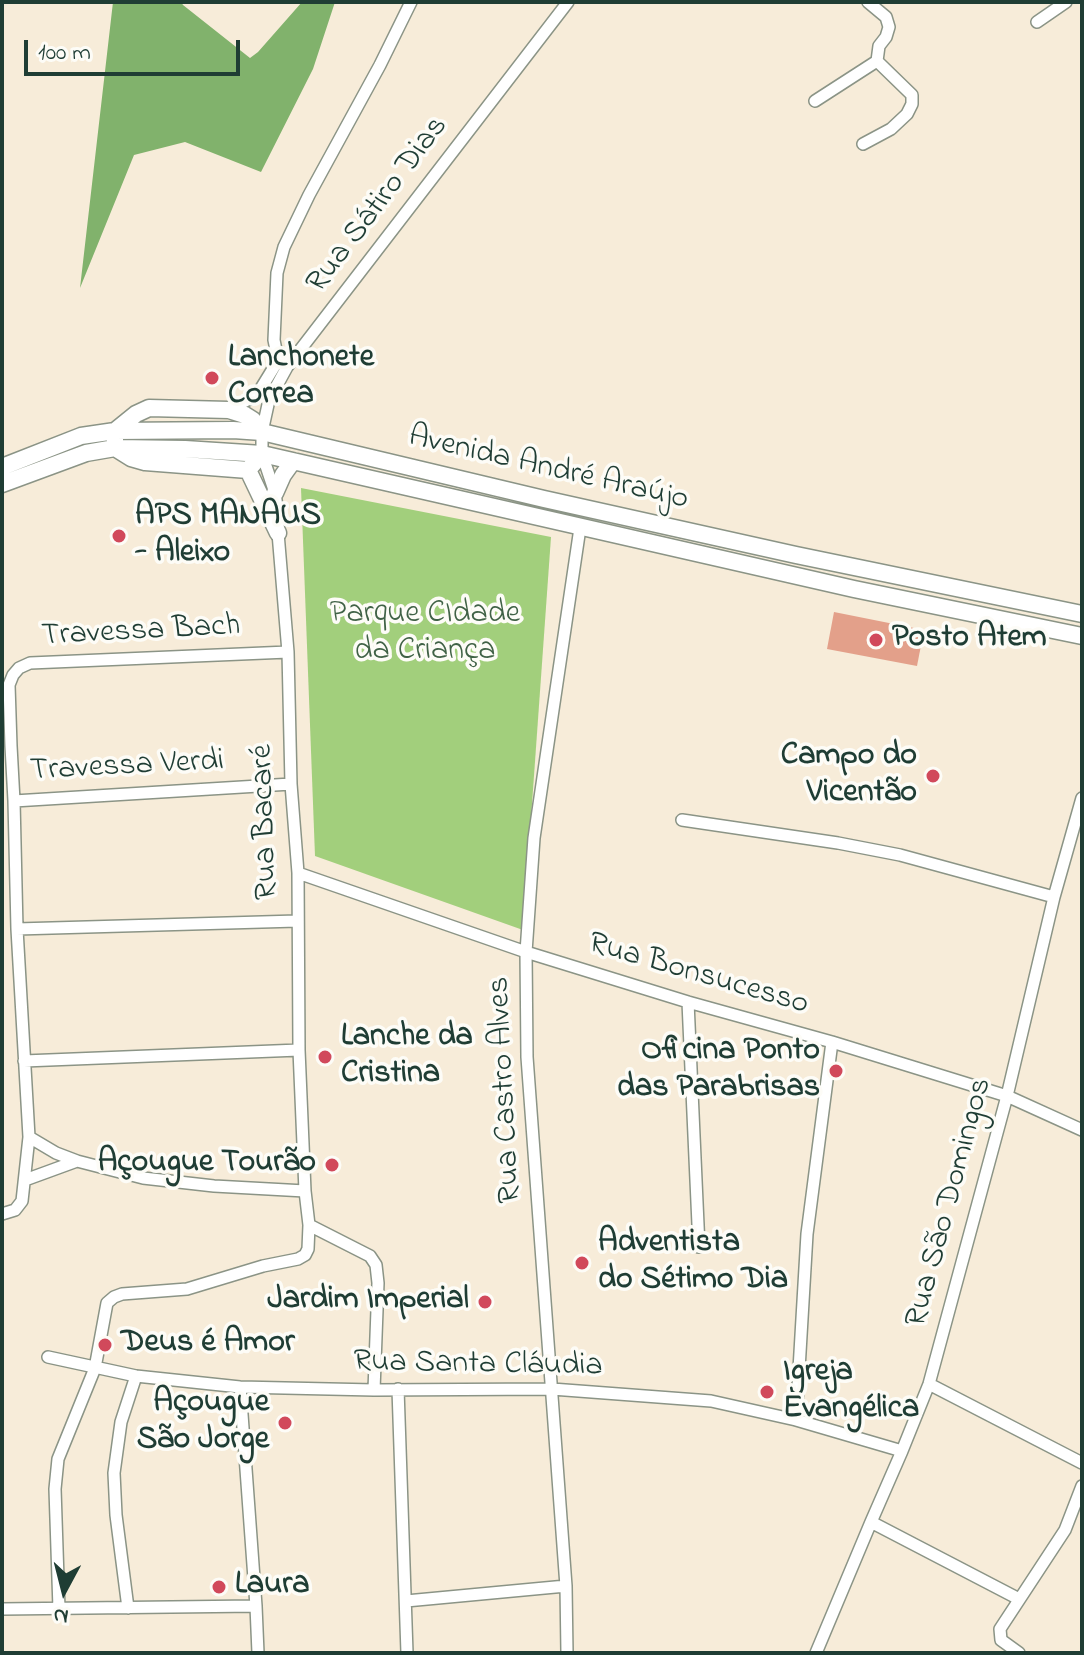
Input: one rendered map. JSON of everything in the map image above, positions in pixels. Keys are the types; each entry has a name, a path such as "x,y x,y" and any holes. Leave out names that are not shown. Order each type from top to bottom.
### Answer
{"main road":[{"path":"248,470 145,462 131,458 115,440 136,414 149,408 229,410 253,420 262,432"},
{"name":"Avenida André Araújo","path":"2,484 115,440 233,430 262,432 766,548 1082,614"},
{"name":"Avenida André Araújo","path":"2,467 81,436 185,449 262,454 854,589 1082,636"},
{"path":"248,470 262,454"},
{"path":"275,493 293,461"},
{"path":"248,470 278,533"}],"street":[{"path":"283,363 275,348 274,309 277,273 284,247 411,2"},
{"name":"Rua Sátiro Dias","path":"229,410 253,397 283,363 568,2"},
{"path":"815,101 877,61 879,46 889,27 886,17 868,2"},
{"path":"1037,22 1066,2"},
{"path":"863,144 891,129 907,114 912,104 912,95 877,61"},
{"name":"Rua Sátiro Dias","path":"262,454 262,432 269,400 283,363"},
{"name":"Rua Bacaré","path":"262,454 275,493 278,514 288,652 291,784 298,873 299,1050 309,1225"},
{"name":"Rua Castro Alves","path":"567,1653 566,1586 527,1057 526,952 534,838 580,528"},
{"name":"Travessa Bach","path":"14,801 9,685 19,668 30,663 288,652"},
{"name":"Travessa Verdi","path":"14,801 291,784"},
{"name":"Rua São Domingos","path":"816,1653 929,1384 1007,1096 1054,897 1082,798"},
{"path":"2,1214 15,1210 22,1201 29,1137 17,929 14,801"},
{"path":"682,820 900,855 1054,897"},
{"name":"Rua Bonsucesso","path":"298,873 526,952 1007,1096 1082,1130"},
{"path":"17,929 297,921"},
{"path":"688,1002 699,1247"},
{"path":"796,1420 807,1234 832,1042"},
{"path":"24,1061 299,1050"},
{"path":"29,1137 77,1161 143,1178 305,1191"},
{"path":"25,1180 77,1161"},
{"path":"59,1609 55,1489 58,1459 95,1368 107,1303 114,1297 187,1289 298,1259 308,1249 309,1225 370,1256 376,1265 374,1390"},
{"name":"Rua Santa Cláudia","path":"48,1357 136,1376 240,1387 552,1389 711,1401 796,1420 902,1451"},
{"path":"128,1608 114,1473 121,1422 136,1376"},
{"path":"929,1384 1082,1463"},
{"path":"240,1387 258,1653"},
{"path":"398,1389 407,1653"},
{"path":"1019,1653 1001,1640 1000,1629 1065,1530 1082,1486"},
{"path":"871,1522 1019,1599"},
{"path":"406,1601 566,1586"},
{"path":"2,1609 256,1606"}],"green space":[{"path":"113,2 181,2 250,58 302,2 335,2 313,69 261,172 185,142 134,155 80,288"},
{"name":"Parque CIdade da Criança","path":"301,488 551,537 523,930 315,856"}],"building":[{"name":"Posto Atem","path":"834,612 924,630 917,666 827,649"}],"place":[{"name":"Lanchonete Correa","path":"212,378"},
{"name":"APS MANAUS - Aleixo","path":"119,536"},
{"name":"Posto Atem","path":"876,640"},
{"name":"Campo do Vicentão","path":"933,776"},
{"name":"Lanche da Cristina","path":"325,1057"},
{"name":"Oficina Ponto das Parabrisas","path":"836,1071"},
{"name":"Açougue Tourão","path":"332,1165"},
{"name":"Adventista do Sétimo Dia","path":"582,1263"},
{"name":"Jardim Imperial","path":"485,1302"},
{"name":"Deus é Amor","path":"105,1345"},
{"name":"Igreja Evangélica","path":"767,1392"},
{"name":"Açougue São Jorge","path":"285,1423"},
{"name":"Laura","path":"219,1587"}]}
